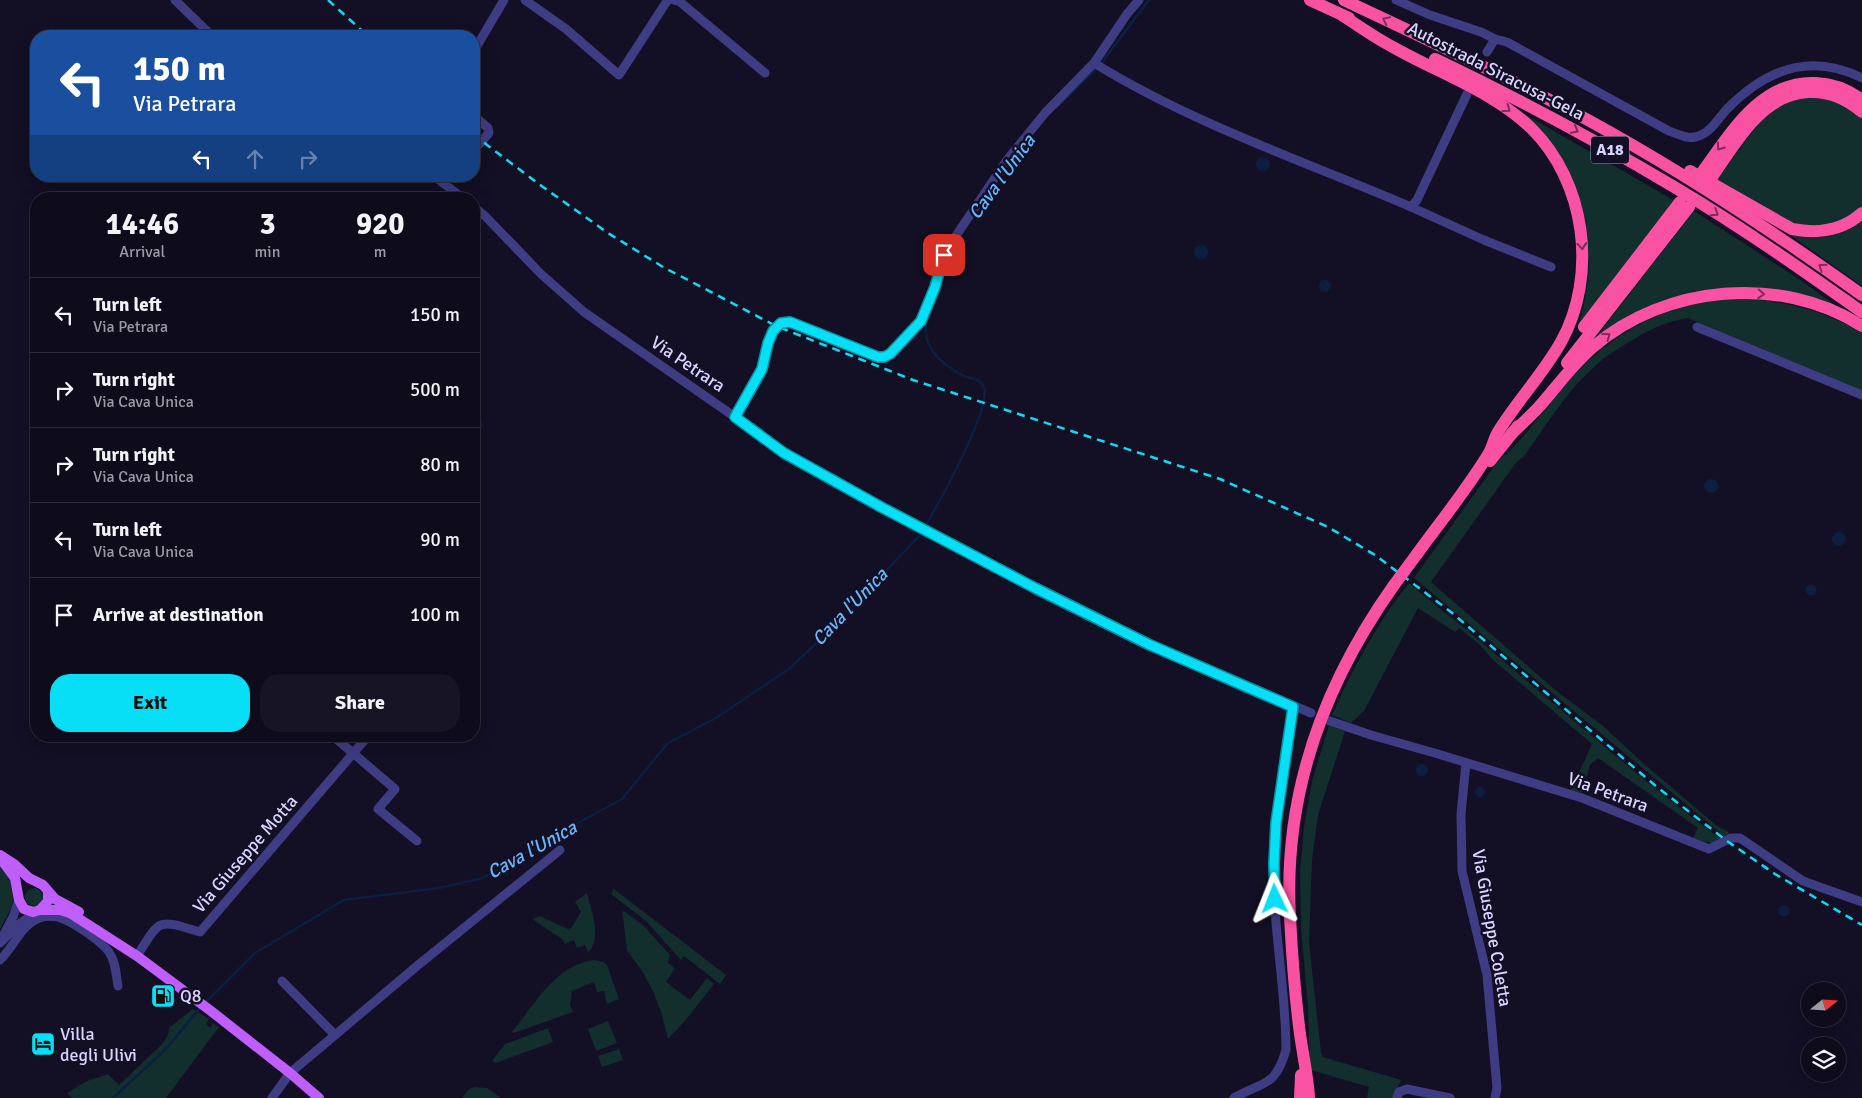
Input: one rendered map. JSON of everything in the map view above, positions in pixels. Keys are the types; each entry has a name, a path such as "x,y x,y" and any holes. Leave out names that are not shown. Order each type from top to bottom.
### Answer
{"highway":[{"name":"Autostrada Siracusa-Gela","path":"1310,0 1489,85 1589,138 1677,189 1773,251 1862,312"},
{"name":"Autostrada Siracusa-Gela","path":"1344,0 1496,72 1597,126 1765,228 1862,295"},
{"path":"1343,16 1391,46 1487,95 1516,115 1546,145 1563,174 1570,192 1580,229 1583,256 1576,303 1569,327 1547,365 1496,433 1490,451"},
{"path":"1428,40 1469,52 1500,66 1792,229 1806,232 1830,230 1848,223 1862,213"},
{"path":"1862,100 1841,87 1823,83 1809,82 1780,89 1748,111 1708,174 1756,118 1771,105 1784,98 1810,91 1823,92 1836,95 1862,112"},
{"path":"1301,1098 1300,1035 1290,917 1289,880 1294,821 1299,791 1312,743 1333,688 1358,639 1394,585 1465,489 1490,451 1684,204 1495,456 1465,489"},
{"path":"1512,433 1537,409 1570,369 1593,346 1631,321 1654,310 1678,302 1722,294 1761,293 1808,302 1833,310 1862,326"},
{"path":"1300,1035 1310,1098"}],"main road":[{"path":"0,855 46,889 48,893 77,911 94,927"},
{"path":"0,859 11,870 15,878 19,898 24,909 33,912 60,910 70,913 94,927 198,1001 319,1098"},
{"path":"19,898 23,886 28,883 38,883"},
{"path":"39,911 48,901 48,893"}],"street":[{"path":"175,0 206,30"},
{"path":"480,41 504,0"},
{"path":"526,0 566,28 619,75 669,0"},
{"path":"674,0 679,1 766,72"},
{"path":"735,417 762,369 773,331 781,323 790,322 878,357 890,354 921,321 935,287 944,255 1007,160 1045,113 1094,63 1127,14 1139,0"},
{"path":"1396,0 1430,15 1507,42 1669,131 1686,137 1694,138 1709,130 1741,96 1759,83 1790,68 1802,65 1835,68 1862,78"},
{"path":"1487,52 1495,39"},
{"path":"1094,63 1144,91 1260,147 1411,207 1484,240 1551,267"},
{"path":"1411,207 1417,200 1467,94"},
{"path":"480,121 488,128 489,132 480,143"},
{"path":"450,182 458,192"},
{"name":"Via Petrara","path":"480,212 541,274 584,312 784,453 881,507 1035,588 1148,644 1311,714"},
{"path":"1697,327 1862,395"},
{"path":"1234,1098 1274,1077 1282,1065 1286,1050 1274,864 1276,823 1293,707"},
{"name":"Via Petrara","path":"1330,721 1371,736 1582,798 1709,849 1731,838 1740,838 1803,881 1862,902"},
{"path":"340,742 395,789 378,809 416,841"},
{"name":"Via Giuseppe Motta","path":"137,956 154,929 161,924 170,922 200,932 363,742"},
{"name":"Via Giuseppe Coletta","path":"1466,763 1461,814 1462,871 1488,975 1497,1088 1495,1098"},
{"path":"272,1098 290,1073 560,850"},
{"path":"0,943 13,917 19,898"},
{"path":"0,943 19,924 39,911"},
{"path":"0,960 21,932 31,924 49,916 59,918 68,921 106,948 114,963 118,986"},
{"path":"282,980 335,1035"},
{"path":"1397,1098 1399,1092 1407,1089 1450,1098"}],"green space":[{"path":"1796,98 1831,98 1862,117 1862,210 1841,224 1799,228 1716,181 1760,122 1773,109"},
{"path":"1521,112 1675,201 1576,332 1588,282 1588,248 1584,215 1579,198"},
{"path":"1694,211 1799,279 1843,311 1803,297 1689,296 1590,345"},
{"path":"1862,221 1862,286 1789,234 1827,237 1854,227"},
{"path":"1752,299 1781,303 1809,310 1836,320 1862,333 1862,392 1688,318 1658,327 1637,337 1606,357 1574,388 1524,456 1515,464 1431,582 1559,693 1602,725 1717,826 1729,832 1728,835 1724,836 1414,578 1498,461 1521,438 1572,377 1607,346 1645,321 1667,312 1714,300"},
{"path":"1409,583 1626,764 1723,841 1711,843 1693,838 1698,828 1598,758 1590,765 1582,793 1571,790 1592,744 1493,660 1480,645 1459,628 1455,632 1418,608 1364,711 1351,723 1332,715 1366,647 1386,614"},
{"path":"1329,725 1345,731 1318,815 1312,860 1309,942 1321,1052 1323,1057 1401,1080 1393,1098 1367,1098 1369,1087 1310,1070 1308,1007 1301,928 1300,871 1304,827 1312,781"},
{"path":"0,865 11,882 14,889 14,897 0,929"},
{"path":"34,888 40,891 43,897 40,903 34,906 28,903 25,897 28,891"},
{"path":"614,889 726,975 720,984 684,956 681,960 646,921 611,894"},
{"path":"587,893 595,924 595,939 588,953 585,945 577,948 574,940 565,944 562,939 532,919 540,916 570,930 581,912 575,902"},
{"path":"622,910 643,925 670,955 668,963 675,968 666,982 690,1000 707,978 714,984 668,1039 653,991 627,950"},
{"path":"594,960 607,965 619,999 607,1004 604,991 597,992 594,982 572,991 570,1005 573,1012 514,1033 512,1032 537,999 557,978 580,963"},
{"path":"193,1009 209,1019 206,1024 210,1028 213,1023 219,1027 166,1098 72,1098 67,1093 87,1081 108,1074 119,1085 161,1045 167,1037 170,1027"},
{"path":"608,1021 617,1043 596,1051 588,1029"},
{"path":"548,1028 553,1042 496,1063 492,1061 505,1044"},
{"path":"619,1049 623,1060 602,1067 598,1056"},
{"path":"475,1087 487,1088 501,1098 462,1098 469,1089"}],"water":[{"path":"1260,157 1266,157 1270,164 1266,171 1260,171 1256,167 1256,161"},
{"path":"1198,245 1204,245 1208,252 1204,259 1198,259 1194,255 1194,249"},
{"path":"1327,280 1330,281 1330,291 1323,292 1320,291 1319,284 1320,281"},
{"path":"480,420 483,427 480,430"},
{"path":"1711,479 1716,481 1718,486 1716,491 1711,493 1706,491 1704,486 1706,481"},
{"path":"1839,532 1844,534 1846,539 1844,544 1839,546 1834,544 1832,539 1834,534"},
{"path":"1811,584 1817,590 1811,596 1805,590"},
{"path":"1420,764 1424,764 1428,770 1424,776 1420,776 1416,772 1416,768"},
{"path":"1480,786 1486,792 1480,798 1474,792"},
{"path":"1784,905 1790,911 1784,917 1778,911"}],"waterway":[{"name":"Cava l'Unica","path":"1056,108 1099,66 1149,0"},
{"name":"Cava l'Unica","path":"926,525 942,497 972,435 984,399 984,388 980,382 954,370 938,358 933,351 928,343 926,334 928,315"},
{"name":"Cava l'Unica","path":"206,1002 255,953 344,900 439,888 483,878 622,799 668,743 716,718 789,669 823,637 920,535"},
{"name":"Cava l'Unica","path":"113,1098 165,1050 200,1008"}],"railway":[{"path":"328,0 361,30"},
{"path":"480,139 543,187 608,233 663,267 776,326 913,380 1220,479 1328,527 1375,555 1451,612 1657,787 1727,841 1775,874 1862,925"}],"place":[{"name":"Q8","path":"163,996"},
{"name":"Villa degli Ulivi","path":"43,1044"}],"route":[{"path":"944,255 935,287 921,321 890,354 884,357 878,357 828,339 790,322 781,323 776,326 768,343 762,369 735,417 784,453 881,507 1035,588 1148,644 1293,707 1276,823 1275,899"}]}
